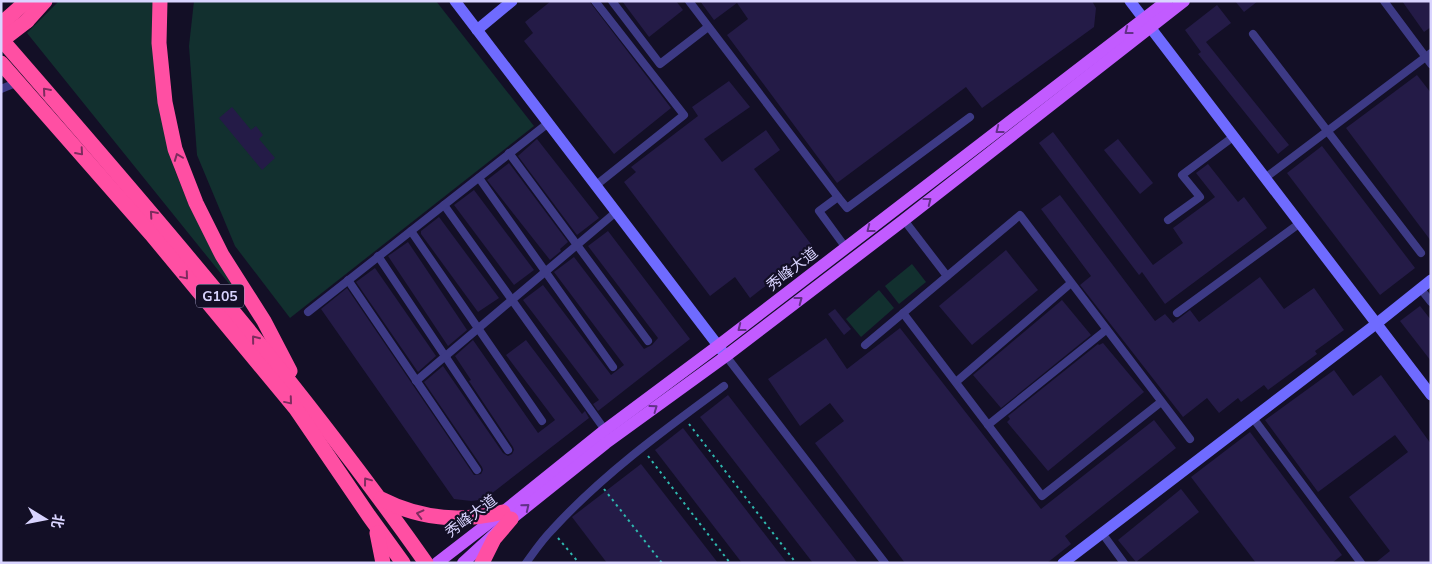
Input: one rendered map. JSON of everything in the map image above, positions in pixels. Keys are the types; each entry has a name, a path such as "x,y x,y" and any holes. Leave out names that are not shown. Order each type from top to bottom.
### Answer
{"highway":[{"path":"1,24 45,1"},
{"path":"160,1 159,43 165,102 175,149 196,203 222,255 264,321 306,401"},
{"path":"1,40 23,11"},
{"name":"G105","path":"1,40 164,226 306,401 380,498 426,563"},
{"name":"G105","path":"1,63 151,234 296,409 403,563"},
{"path":"380,498 417,514 443,518 507,516"},
{"path":"369,516 379,539 383,563"},
{"path":"482,563 507,516"}],"main road":[{"name":"秀峰大道","path":"463,563 507,516 605,430 722,350 904,220 1147,23 1167,1"},
{"name":"秀峰大道","path":"437,563 507,516 606,443 846,248 1147,23 1184,1"}],"street":[{"path":"454,1 886,563"},
{"path":"477,30 512,1"},
{"path":"595,1 684,114 595,186"},
{"path":"612,1 660,64 708,27"},
{"path":"689,1 847,208 970,116"},
{"path":"1130,1 1431,395"},
{"path":"1384,1 1428,55 1431,64"},
{"path":"1254,34 1421,253"},
{"path":"1265,178 1428,55"},
{"path":"1,89 18,81"},
{"path":"308,312 548,124"},
{"path":"1168,220 1200,196 1182,175 1233,136"},
{"path":"509,153 648,341"},
{"path":"478,178 612,367"},
{"path":"838,198 819,211 846,248"},
{"path":"444,204 605,430"},
{"path":"416,380 616,212"},
{"path":"864,345 1020,215 1190,439"},
{"path":"904,220 947,276"},
{"path":"1177,313 1300,223"},
{"path":"411,231 542,420"},
{"path":"378,256 508,450"},
{"path":"348,280 477,470"},
{"path":"1063,563 1431,280"},
{"path":"956,382 1071,283"},
{"path":"1420,288 1431,302"},
{"path":"903,313 1042,496 1161,402"},
{"path":"988,425 1106,330"},
{"path":"526,563 551,530 600,484 642,448 724,386"},
{"path":"1253,418 1361,563"},
{"path":"1102,533 1124,563"}],"path":[{"path":"683,416 796,563"},
{"path":"642,448 730,563"},
{"path":"600,484 662,563"},
{"path":"551,530 579,563"}],"green space":[{"path":"59,1 154,1 174,168 188,203 235,291 27,33"},
{"path":"194,1 436,1 534,126 290,318 235,246 197,155 189,46"},
{"path":"912,264 926,282 899,304 885,286"},
{"path":"879,290 894,308 861,337 846,319"}],"building":[{"path":"551,1 589,1 671,108 614,154 524,41 533,33 525,22"},
{"path":"622,1 676,1 683,10 649,37"},
{"path":"700,1 1092,1 1096,8 1094,27 982,108 966,87 837,183 727,35 748,19 737,3 714,20"},
{"path":"1235,1 1258,1 1244,12"},
{"path":"1402,1 1431,1 1431,27 1424,32"},
{"path":"1217,5 1231,23 1206,42 1289,145 1278,154 1198,54 1201,52 1185,30"},
{"path":"1417,75 1431,93 1431,241 1346,128"},
{"path":"729,81 750,107 704,139 722,162 766,130 780,150 754,169 814,248 750,298 735,277 710,296 624,182 636,172 631,167 698,116 692,107"},
{"path":"232,107 251,130 256,126 263,135 259,139 275,158 262,170 219,118"},
{"path":"1053,132 1153,265 1183,243 1173,228 1215,197 1196,173 1208,164 1238,202 1244,197 1267,228 1165,304 1142,272 1139,275 1039,143"},
{"path":"537,139 599,218 577,235 518,156"},
{"path":"1118,139 1153,183 1140,194 1104,150"},
{"path":"1322,146 1415,268 1380,295 1287,173"},
{"path":"509,163 568,242 550,260 487,180"},
{"path":"474,190 534,270 514,285 454,205"},
{"path":"1060,195 1155,321 1165,314 1173,323 1190,310 1199,322 1260,277 1284,309 1314,288 1344,330 1315,351 1317,354 1268,390 1264,385 1241,402 1238,398 1219,413 1207,398 1183,417 1080,285 1091,276 1041,209"},
{"path":"439,217 499,298 478,312 421,234 421,231"},
{"path":"608,231 690,339 598,411 593,404 599,400 523,300 543,285 611,375 624,365 554,272 574,257 644,349 652,345 658,338 588,246"},
{"path":"408,242 467,330 448,346 388,256"},
{"path":"1006,250 1038,290 972,345 939,306"},
{"path":"375,268 436,356 418,372 356,282"},
{"path":"347,288 474,475 481,474 482,467 424,382 443,366 503,453 508,456 512,454 513,447 469,381 471,380 455,356 473,340 538,433 555,420 506,355 526,340 582,414 585,411 589,418 491,494 479,500 454,499 321,309"},
{"path":"1062,300 1091,335 1001,408 973,375"},
{"path":"1420,306 1431,320 1431,361 1400,321"},
{"path":"835,309 851,329 844,335 828,314"},
{"path":"900,328 1041,509 1154,420 1176,448 1065,536 1071,544 1047,563 905,563 815,443 844,421 830,403 800,426 768,379 826,338 847,369"},
{"path":"1103,343 1144,392 1048,471 1007,422 1010,419 1008,416 1098,344"},
{"path":"1334,370 1353,396 1381,375 1431,444 1431,563 1375,563 1390,551 1349,497 1408,452 1395,435 1318,492 1265,420"},
{"path":"728,395 858,563 813,563 700,417"},
{"path":"683,428 787,563 742,563 655,450"},
{"path":"1250,432 1342,555 1332,563 1256,563 1191,477"},
{"path":"641,464 718,563 607,563 572,517"},
{"path":"1181,489 1199,512 1136,562 1118,540"}]}
